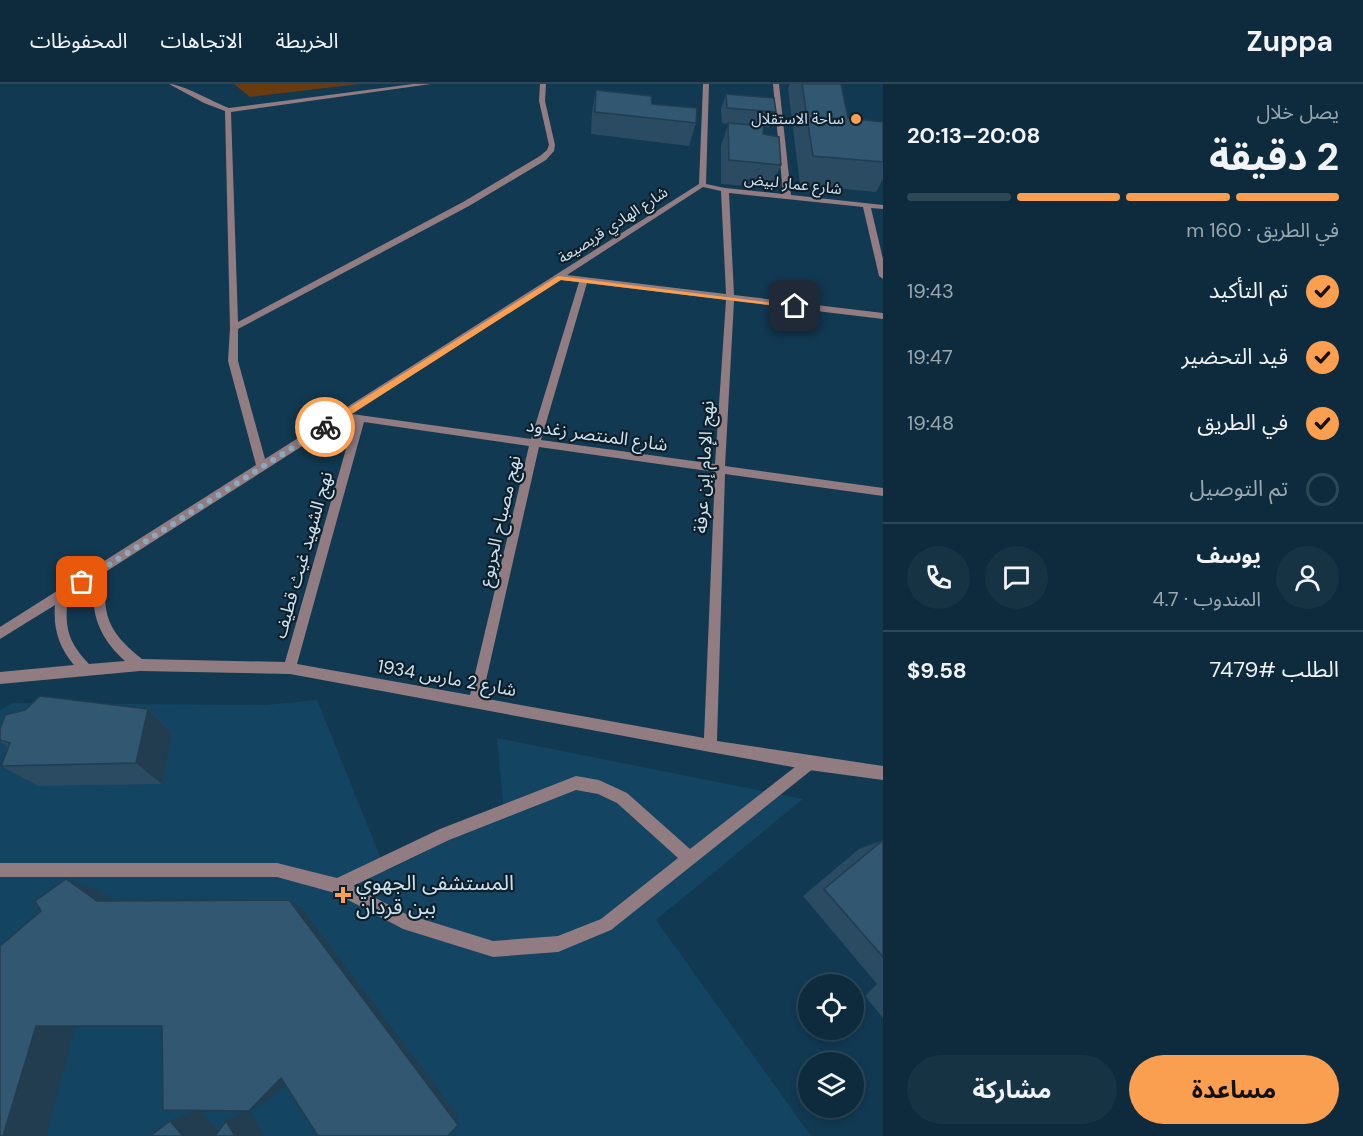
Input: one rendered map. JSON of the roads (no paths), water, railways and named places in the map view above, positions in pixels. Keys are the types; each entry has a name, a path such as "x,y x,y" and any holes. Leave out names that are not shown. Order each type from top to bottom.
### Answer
{"street":[{"path":"172,84 228,110 429,84"},
{"path":"234,328 466,204 512,174 543,158 552,145 542,101 543,84"},
{"path":"702,185 706,84"},
{"path":"776,84 787,196"},
{"path":"228,110 233,362 262,467"},
{"name":"شارع عمار لبيض","path":"702,185 725,190 883,207"},
{"name":"شارع الهادي قريصيعة","path":"0,634 702,185"},
{"name":"نهج الإمام إبن عرفة","path":"710,746 720,468 730,298 725,190"},
{"path":"866,205 883,276"},
{"path":"560,277 883,316"},
{"name":"نهج مصباح الجربوع","path":"475,701 535,443 584,280"},
{"name":"شارع المنتصر زغدود","path":"343,416 883,492"},
{"name":"نهج الشهيد غيث قطيف","path":"290,668 360,418"},
{"path":"102,569 97,597 101,623 116,647 140,665"},
{"path":"62,595 59,615 62,636 70,654 85,669"},
{"name":"شارع 2 مارس 1934","path":"0,679 140,665 290,668 808,764 883,773"},
{"path":"0,870 277,870 338,886 403,921 493,948 558,944 606,925 808,764"},
{"path":"338,886 445,834 576,783 599,787 622,798 689,858"}],"place":[{"name":"ساحة الاستقلال","path":"856,119"},
{"name":"المستشفى الجهوي ببن قردان","path":"343,895"}]}
